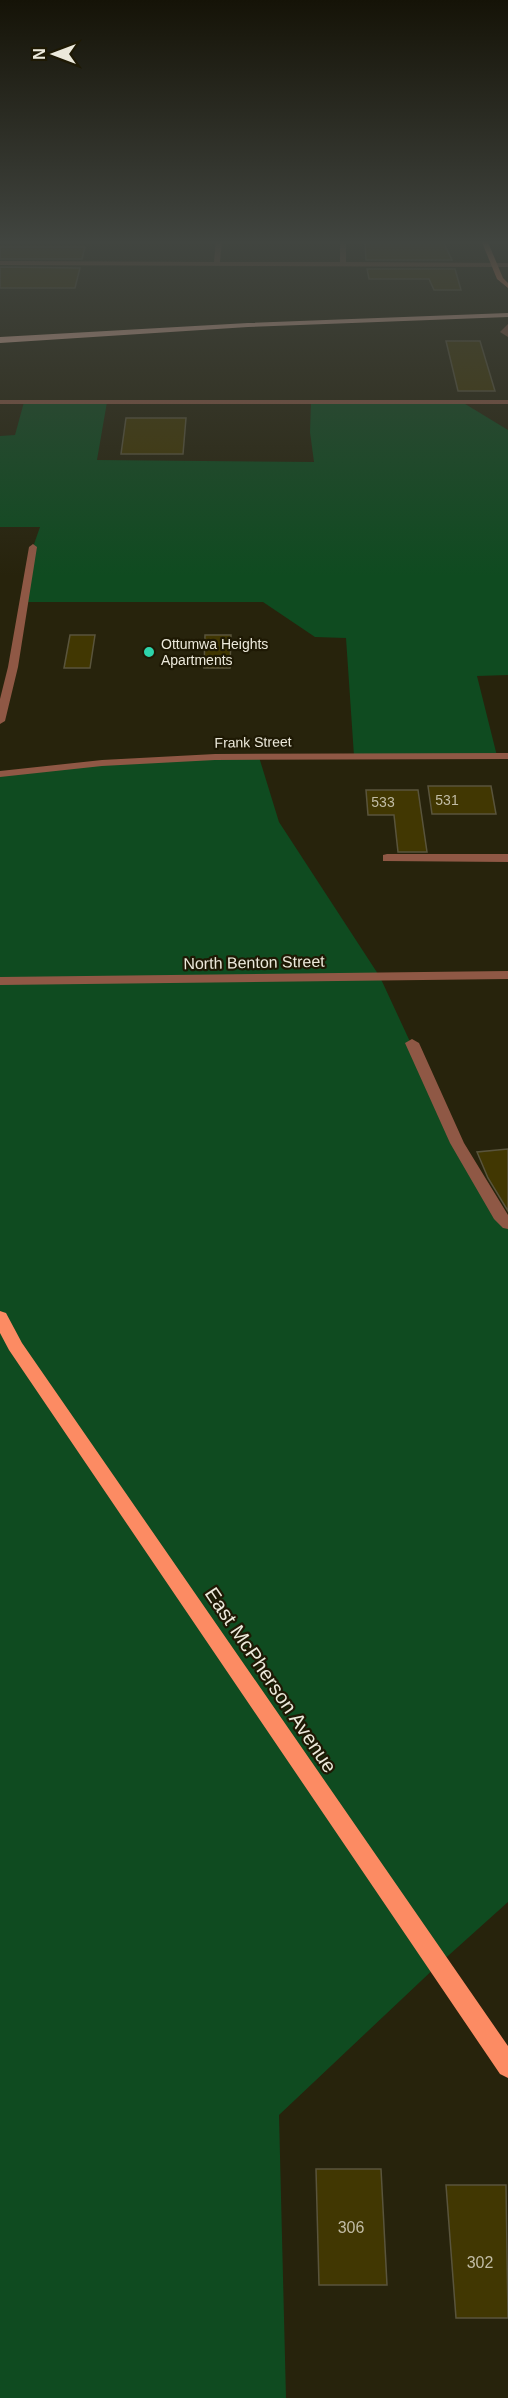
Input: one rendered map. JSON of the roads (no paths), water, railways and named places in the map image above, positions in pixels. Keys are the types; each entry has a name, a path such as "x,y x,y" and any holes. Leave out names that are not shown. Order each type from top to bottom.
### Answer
{"main road":[{"name":"East McPherson Avenue","path":"0,1317 15,1346 508,2066"}],"street":[{"path":"0,402 508,402"},
{"path":"0,721 13,667 33,547"},
{"name":"Frank Street","path":"0,774 102,763 215,757 508,756"},
{"path":"387,858 508,858"},
{"name":"North Benton Street","path":"0,981 508,975"},
{"path":"412,1043 457,1143 499,1215 508,1224"}],"place":[{"name":"Ottumwa Heights Apartments","path":"149,652"}]}
